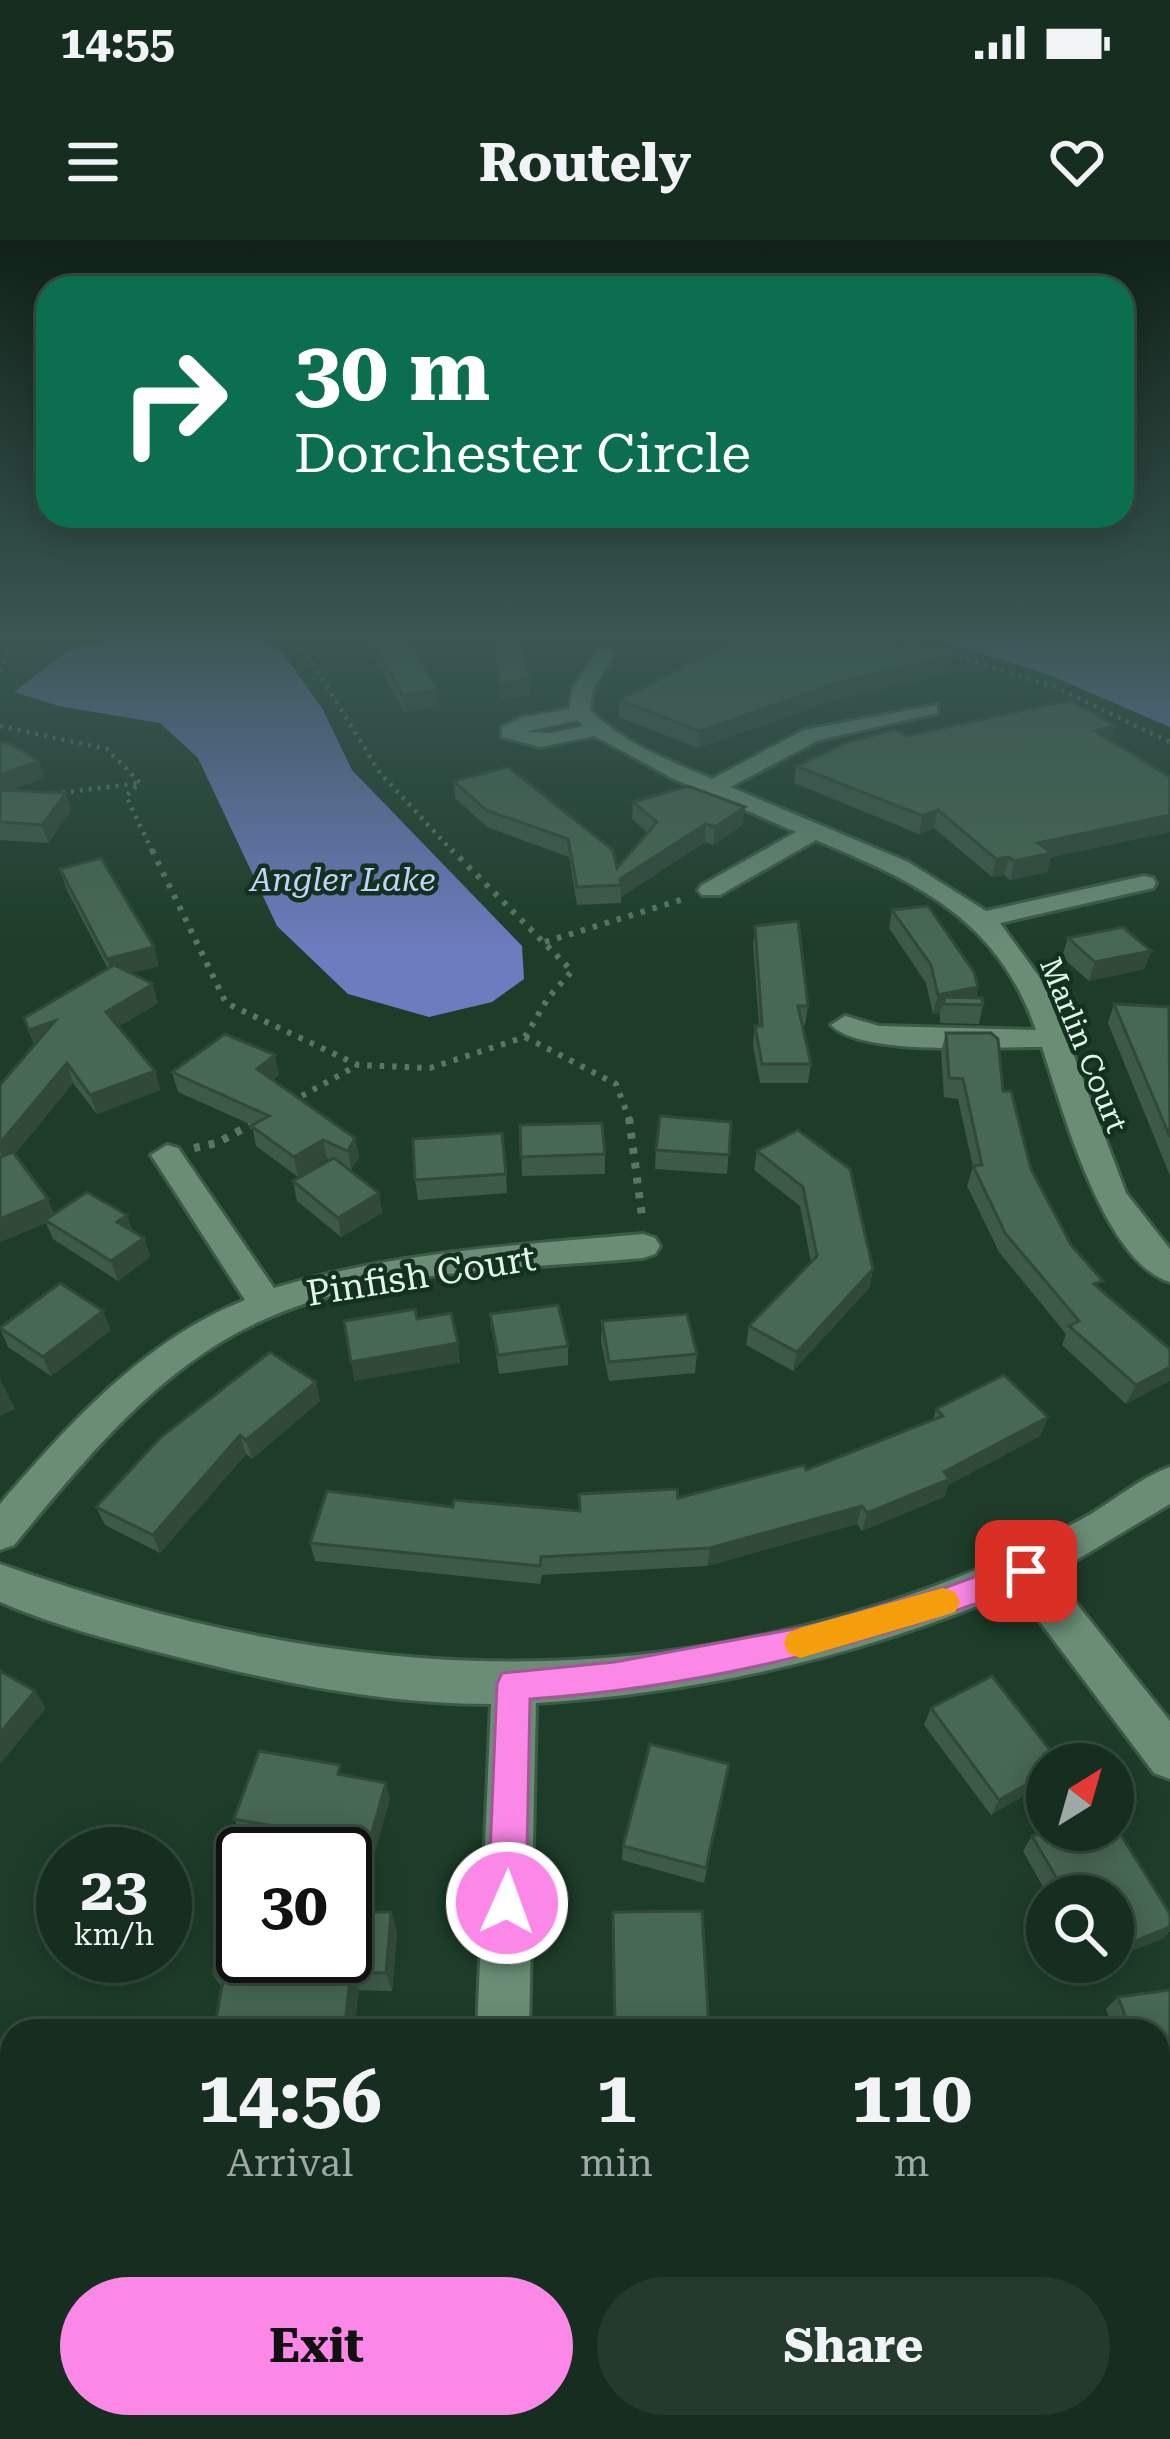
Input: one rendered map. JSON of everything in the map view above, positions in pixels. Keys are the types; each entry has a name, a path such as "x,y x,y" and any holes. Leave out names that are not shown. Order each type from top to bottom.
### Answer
{"street":[{"name":"Marlin Court","path":"615,743 899,866 981,920 1012,955 1051,1039 1095,1163 1116,1206 1170,1270"},
{"path":"716,786 798,743"},
{"path":"711,890 817,830"},
{"path":"981,920 1144,884"},
{"path":"844,1025 877,1035 1051,1039"},
{"path":"166,1154 266,1304"},
{"name":"Pinfish Court","path":"0,1533 52,1471 122,1402 187,1348 266,1304 405,1272 643,1246"},
{"path":"0,1582 79,1612 261,1660 396,1678 514,1684 634,1675 816,1640 949,1600 1026,1571 1170,1484"},
{"path":"1026,1571 1170,1757"},
{"path":"503,2019 514,1684"}],"path":[{"path":"77,743 107,749 140,783"},
{"path":"140,783 126,796 226,1003 358,1065 430,1067 525,1037 548,998 572,971 517,920 380,773 361,743"},
{"path":"47,794 140,783"},
{"path":"545,942 711,890"},
{"path":"525,1037 616,1084 632,1126 643,1246"},
{"path":"166,1154 217,1143 358,1065"}],"water":[{"name":"Angler Lake","path":"181,743 339,743 352,770 522,946 524,979 492,1002 429,1017 348,994 277,926 198,758"}],"building":[{"path":"0,743 39,761 0,775"},
{"path":"846,743 1114,743 1170,777 1170,815 1038,843 1052,853 1014,861 996,859 938,810 923,816 796,766"},
{"path":"508,767 613,850 617,868 657,822 633,802 688,786 745,807 715,827 706,824 620,879 621,885 577,887 568,839 486,810 454,781"},
{"path":"0,790 66,793 42,825 0,822"},
{"path":"101,858 154,947 107,959 60,869"},
{"path":"928,906 974,972 978,987 938,995 931,965 892,910"},
{"path":"798,921 808,1006 798,1006 811,1064 762,1064 755,1026 762,1026 755,926"},
{"path":"1123,927 1151,951 1095,962 1068,938"},
{"path":"114,965 153,984 106,1012 155,1071 90,1095 67,1063 0,1143 0,1085 55,1021 29,1030 24,1018"},
{"path":"944,997 982,998 983,1005 944,1004"},
{"path":"1114,1004 1169,1007 1170,1137"},
{"path":"946,1033 991,1033 998,1039 1003,1091 1011,1091 1031,1169 1071,1245 1103,1281 1094,1284 1170,1349 1170,1367 1136,1385 1069,1326 1079,1321 1005,1233 973,1166 982,1165 963,1079 949,1078"},
{"path":"225,1034 275,1055 257,1069 355,1138 348,1151 323,1140 294,1157 251,1126 269,1116 172,1072"},
{"path":"660,1116 731,1122 729,1155 656,1150"},
{"path":"602,1123 605,1154 521,1157 520,1125"},
{"path":"798,1130 850,1169 873,1269 797,1352 749,1326 817,1256 803,1187 757,1151"},
{"path":"502,1133 506,1174 415,1180 413,1139"},
{"path":"13,1152 48,1199 0,1219 0,1157"},
{"path":"334,1158 379,1193 338,1218 293,1181"},
{"path":"87,1192 127,1215 117,1222 144,1238 111,1261 45,1220"},
{"path":"60,1283 103,1311 43,1357 0,1328"},
{"path":"558,1305 568,1346 498,1355 490,1314"},
{"path":"415,1309 417,1319 451,1313 458,1343 351,1362 344,1321"},
{"path":"687,1314 697,1354 609,1362 602,1321"},
{"path":"270,1352 316,1382 246,1440 240,1435 153,1535 96,1507 161,1437"},
{"path":"1004,1375 1048,1417 944,1472 950,1479 867,1513 862,1506 710,1548 541,1557 540,1566 310,1543 327,1491 453,1507 454,1500 580,1511 579,1494 677,1489 678,1498 804,1465 806,1470 943,1416 936,1409"},
{"path":"0,1671 35,1691 0,1733"},
{"path":"992,1676 1045,1743 1026,1743 1026,1785 999,1800 931,1708"},
{"path":"650,1744 729,1764 706,1868 623,1846"},
{"path":"259,1751 340,1765 338,1774 386,1783 372,1832 372,1827 279,1827 234,1819"},
{"path":"1041,1851 1131,1851 1170,1914 1170,1927 1134,1942 1134,1875 1055,1875"},
{"path":"702,1911 708,2019 615,2019 613,1912"},
{"path":"372,1912 391,1912 386,1973 372,1973"},
{"path":"223,1983 350,1983 345,2019 216,2019"},
{"path":"1170,1990 1170,2019 1126,2019 1118,1997"}],"slow traffic":[{"path":"800,1643 943,1602"}],"route":[{"path":"507,1903 514,1684 615,1678 816,1640 1026,1571"}]}
